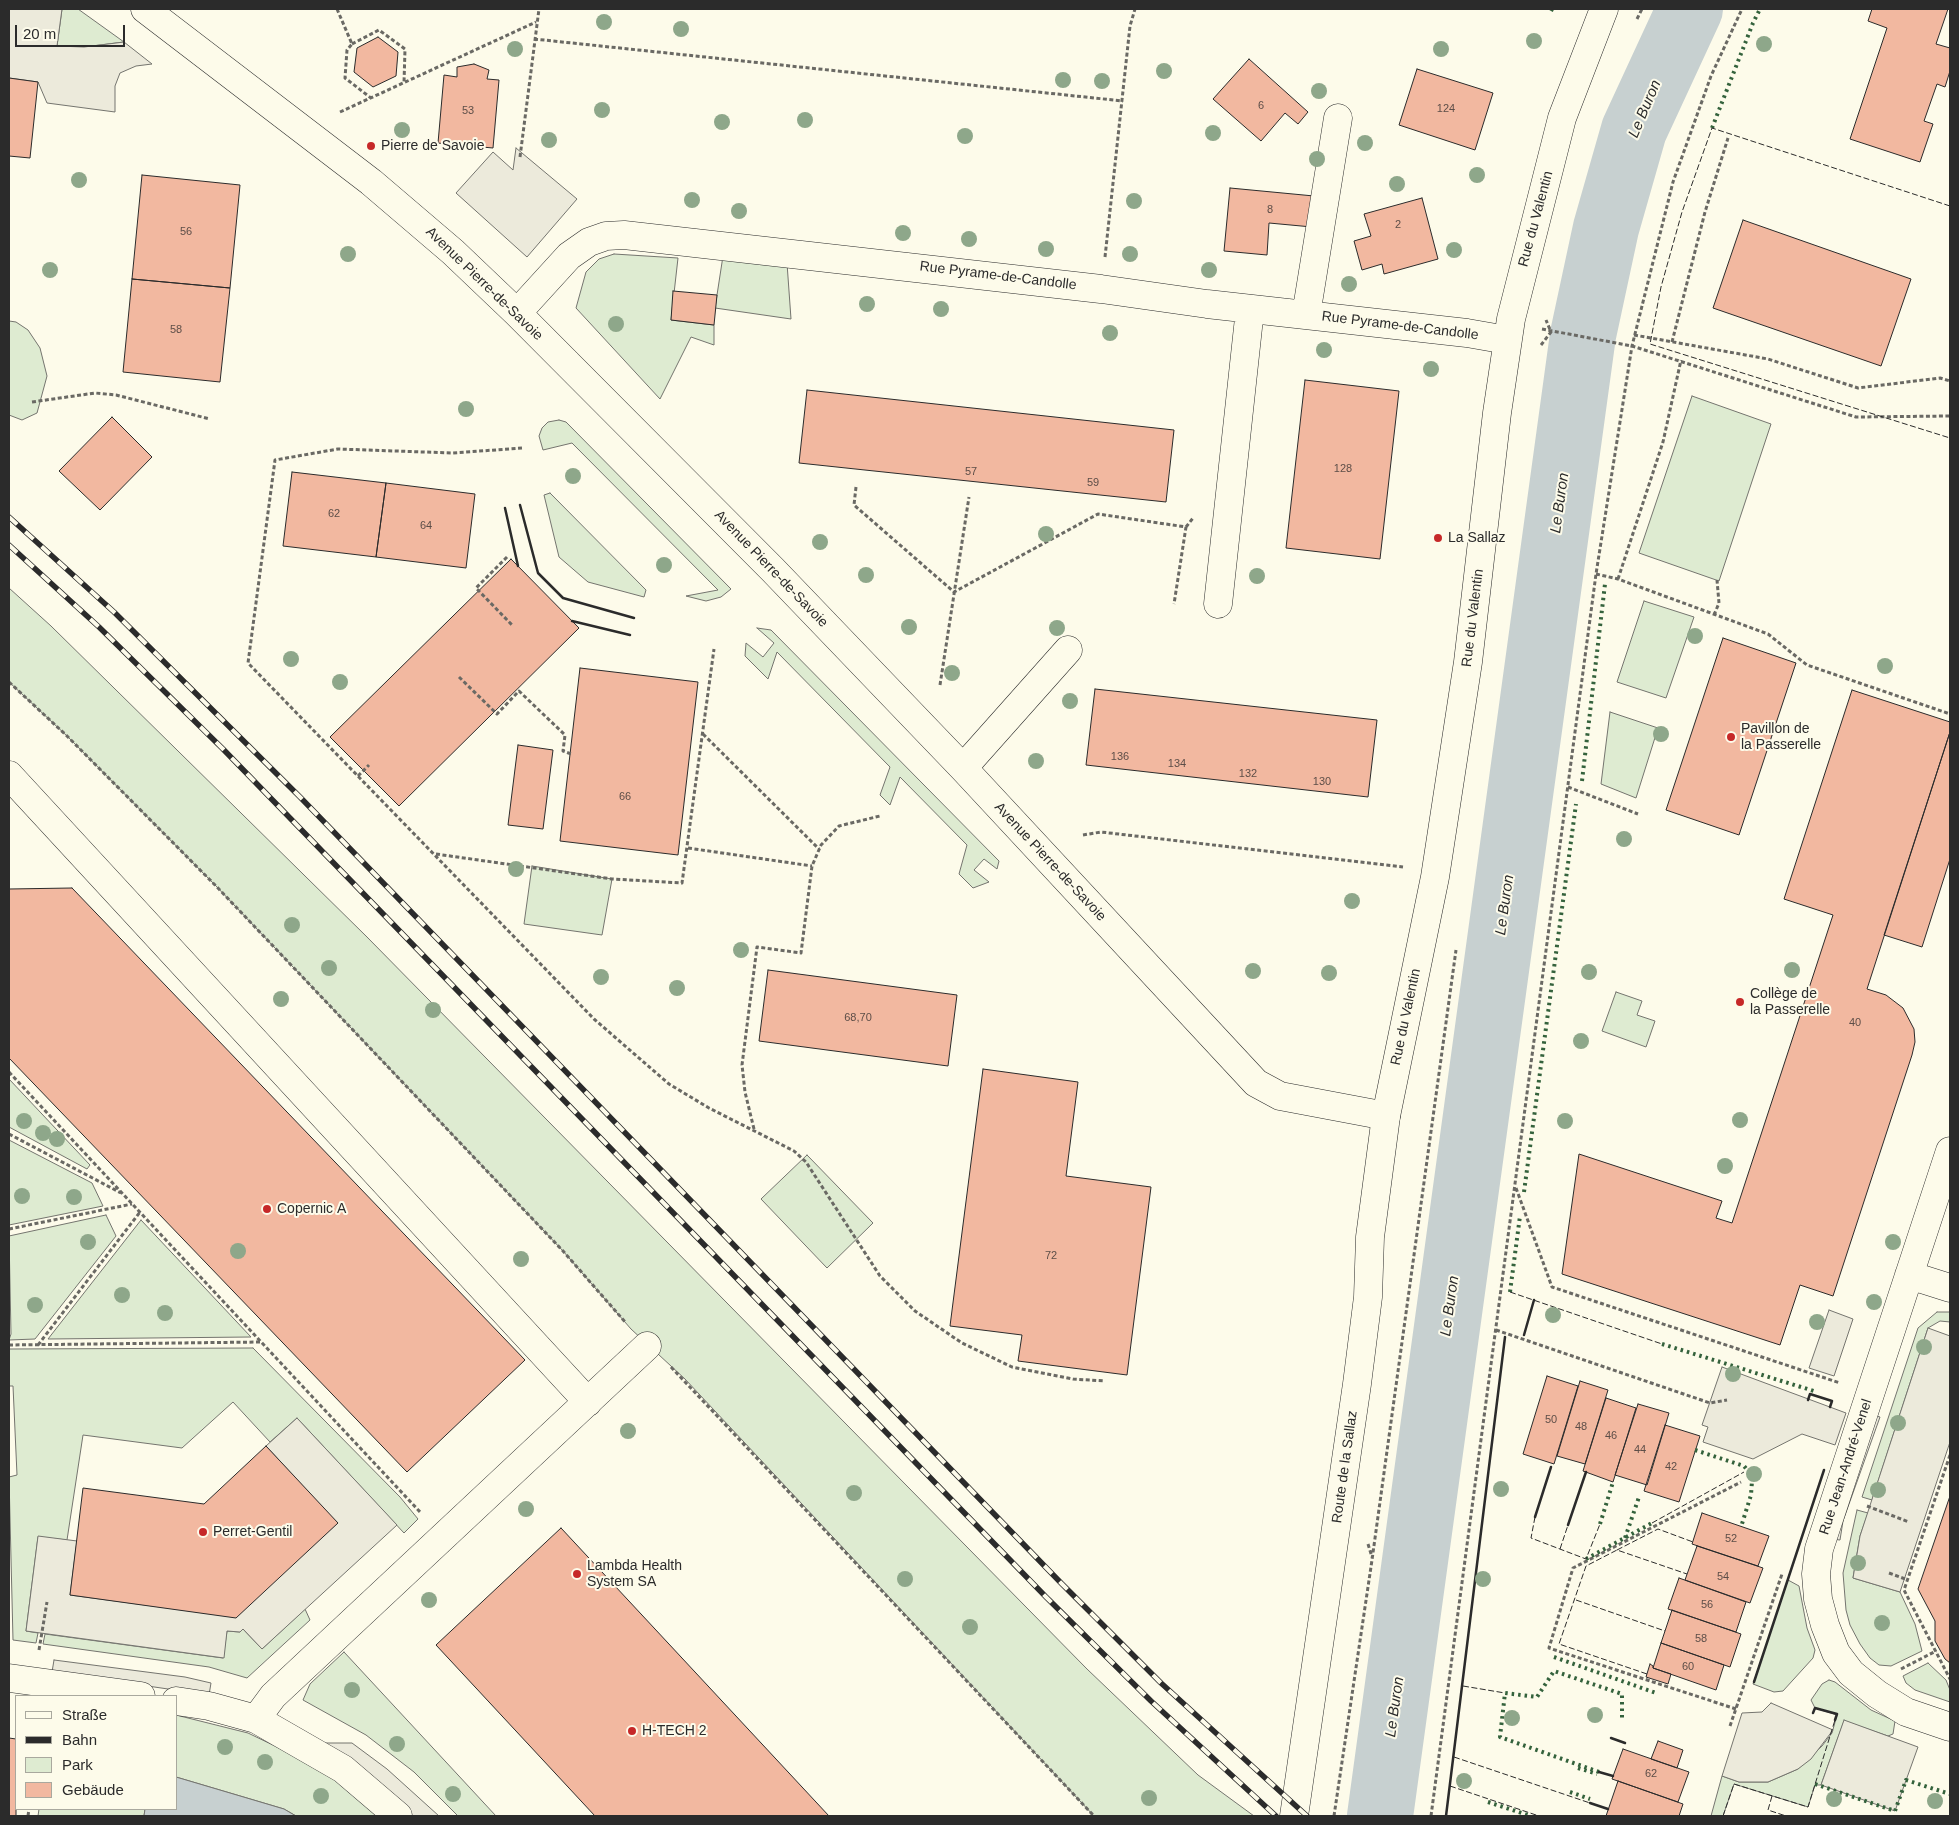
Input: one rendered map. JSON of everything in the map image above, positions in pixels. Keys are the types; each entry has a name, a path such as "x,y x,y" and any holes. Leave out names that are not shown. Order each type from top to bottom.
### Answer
{"street":[{"name":"Avenue Pierre-de-Savoie","path":"145,9 371,182 424,226 517,313 772,570 963,768 1256,1083 1280,1096 1386,1116"},
{"name":"Rue du Valentin","path":"1386,1116 1435,877 1468,662 1510,319 1562,118 1604,9"},
{"path":"1306,315 1338,118"},
{"name":"Rue Pyrame-de-Candolle","path":"517,313 569,256 589,242 606,236 624,235 1101,288 1250,309 1467,333 1507,340"},
{"path":"1218,604 1250,309"},
{"path":"963,768 1068,650"},
{"path":"9,775 588,1402"},
{"name":"Route de la Sallaz","path":"1294,1816 1357,1384 1368,1298 1370,1237 1386,1116"},
{"name":"Rue Jean-André-Venel","path":"1950,1151 1819,1549 1816,1574 1824,1625 1836,1653 1851,1673 1877,1694 1906,1712 1950,1727"},
{"path":"1909,1275 1950,1288"},
{"path":"256,1719 273,1696 647,1346"},
{"path":"9,1678 134,1695"},
{"path":"178,1702 209,1706 256,1719 343,1769 398,1816"}],"path":[{"path":"337,9 352,44"},
{"path":"520,157 538,9"},
{"path":"1104,258 1130,26 1135,9"},
{"path":"1431,1816 1516,1188 1596,574 1632,346 1672,182 1711,76 1742,9"},
{"path":"340,112 536,22"},
{"path":"371,98 345,78 347,50 352,44 379,30 404,49 404,83"},
{"path":"534,39 1123,101"},
{"path":"1672,342 1705,212 1728,138"},
{"path":"1551,332 1632,346 1856,417 1950,416"},
{"path":"1634,335 1768,359 1858,388 1940,378 1950,382"},
{"path":"1618,580 1663,442 1681,360"},
{"path":"32,402 102,393 210,419"},
{"path":"522,448 454,453 338,449 275,460 248,663 594,1019 669,1084 709,1108 794,1151 806,1162 880,1276 898,1295 930,1322 962,1343 1012,1366 1073,1379 1105,1381"},
{"path":"856,487 854,505 954,592"},
{"path":"940,686 968,497"},
{"path":"954,592 1098,514 1186,527 1174,604"},
{"path":"507,557 476,588 512,625"},
{"path":"1596,574 1618,580 1768,634 1807,665 1950,714"},
{"path":"1714,615 1719,603 1717,580"},
{"path":"434,854 612,879 682,884 714,649"},
{"path":"459,677 497,714 519,691 565,735 563,751 571,754"},
{"path":"9,682 67,736 216,886 563,1251 647,1346 685,1380 1094,1816"},
{"path":"703,734 819,849"},
{"path":"358,776 369,765"},
{"path":"1568,787 1638,814"},
{"path":"754,1130 745,1092 742,1065 757,947 801,953 812,866 819,849 839,826 880,816"},
{"path":"1083,835 1101,832 1398,865 1435,877"},
{"path":"688,848 812,866"},
{"path":"9,1072 443,1538"},
{"path":"9,1134 124,1194"},
{"path":"1516,1188 1552,1287 1846,1385"},
{"path":"9,1229 132,1204"},
{"path":"38,1345 140,1212"},
{"path":"1496,1330 1710,1403 1727,1400"},
{"path":"9,1346 261,1342"},
{"path":"1950,1455 1904,1590 1950,1679"},
{"path":"1736,1709 1549,1648 1573,1568 1741,1482"},
{"path":"1869,1507 1909,1522"},
{"path":"1334,1816 1372,1560"},
{"path":"1889,1573 1908,1580"},
{"path":"39,1650 47,1602"},
{"path":"1896,1672 1936,1651"}],"green space":[{"path":"62,9 78,9 124,42 84,47 57,46"},
{"path":"614,254 678,258 671,320 714,325 714,345 691,337 660,399 576,308 586,272 599,259"},
{"path":"723,256 787,263 791,319 715,308"},
{"path":"9,321 16,322 28,330 40,348 47,376 37,413 22,420 9,415"},
{"path":"1692,396 1771,424 1719,581 1639,553"},
{"path":"559,420 566,422 731,589 721,597 706,601 686,596 718,590 572,443 543,450 539,436 542,428 548,422"},
{"path":"550,493 646,590 644,597 588,582 559,557 544,495"},
{"path":"9,588 51,626 367,937 1087,1669 1198,1775 1254,1816 1094,1816 685,1379 631,1329 563,1251 216,886 67,736 9,682"},
{"path":"1644,601 1694,617 1666,698 1617,682"},
{"path":"757,628 771,630 999,861 997,869 984,859 974,870 989,882 973,888 959,874 967,845 900,777 890,805 880,795 890,767 777,652 768,679 745,656 746,643 763,657 774,643"},
{"path":"1610,712 1658,728 1636,798 1601,784"},
{"path":"532,866 612,879 602,935 524,924"},
{"path":"1616,992 1642,1001 1637,1015 1655,1021 1646,1047 1602,1031"},
{"path":"9,1079 90,1165 87,1169 9,1127"},
{"path":"9,1140 92,1183 103,1206 9,1225"},
{"path":"807,1155 873,1223 827,1268 761,1199"},
{"path":"106,1215 116,1236 35,1339 9,1340 11,1334 9,1236"},
{"path":"141,1220 251,1337 48,1339"},
{"path":"1937,1312 1950,1312 1950,1322 1940,1321 1928,1328 1872,1500 1862,1497 1918,1328"},
{"path":"253,1348 400,1497 418,1519 404,1533 297,1418 270,1442 233,1402 182,1448 83,1435 67,1540 38,1537 26,1631 38,1633 36,1643 13,1640 9,1477 17,1475 13,1386 9,1386 9,1349"},
{"path":"1857,1510 1868,1513 1860,1536 1853,1578 1900,1592 1915,1624 1922,1651 1891,1666 1879,1665 1870,1658 1850,1625 1846,1610 1843,1573"},
{"path":"1788,1580 1799,1586 1807,1628 1815,1650 1813,1658 1783,1691 1774,1692 1753,1684"},
{"path":"305,1609 310,1620 247,1678 209,1667 43,1644 45,1634 223,1658 227,1631 240,1632 243,1629 262,1649"},
{"path":"344,1652 496,1816 458,1816 414,1772 366,1735 303,1700 310,1684"},
{"path":"1928,1663 1946,1680 1950,1690 1950,1702 1915,1690 1906,1683 1903,1676"},
{"path":"1829,1680 1835,1682 1871,1710 1895,1721 1893,1734 1888,1736 1844,1721 1821,1785 1815,1785 1808,1807 1734,1784 1723,1816 1711,1816 1722,1776 1739,1782 1768,1782 1798,1769 1822,1746 1832,1733 1837,1715 1815,1708 1811,1700 1822,1684"},
{"path":"178,1716 248,1733 329,1772 381,1816 296,1816 284,1809 178,1778"},
{"path":"39,1810 145,1810 144,1816 38,1816"}],"shaded area":[{"path":"9,9 62,9 57,46 84,47 124,42 152,64 136,66 120,73 115,86 115,112 47,103 38,82 9,78"},
{"path":"516,148 577,199 527,257 456,193 493,152 513,170"},
{"path":"1829,1310 1853,1319 1834,1376 1809,1368"},
{"path":"1928,1328 1950,1336 1950,1442 1900,1592 1853,1578 1860,1536"},
{"path":"1722,1367 1846,1413 1835,1445 1802,1434 1753,1459 1703,1442 1708,1427 1702,1425"},
{"path":"1870,1414 1880,1417 1843,1521 1840,1540 1830,1539"},
{"path":"297,1418 397,1525 262,1649 243,1629 240,1632 227,1631 224,1658 26,1631 38,1536 77,1541 70,1595 236,1617 337,1523 266,1446"},
{"path":"54,1660 185,1677 211,1683 209,1695 52,1672"},
{"path":"1771,1703 1833,1730 1811,1759 1798,1769 1768,1782 1739,1782 1722,1776 1742,1713 1762,1712"},
{"path":"1844,1720 1918,1747 1895,1811 1821,1785"},
{"path":"319,1743 352,1743 387,1769 439,1816 412,1816 378,1786"},
{"path":"178,1778 284,1809 296,1816 144,1816 145,1810 178,1810"}],"building":[{"path":"1872,9 1948,9 1936,44 1950,48 1950,71 1945,87 1937,84 1924,121 1933,124 1920,162 1850,139 1887,28 1868,21"},
{"path":"378,37 398,52 396,76 373,87 354,72 357,48"},
{"path":"1249,59 1308,112 1298,124 1285,113 1261,141 1213,99"},
{"path":"474,64 489,70 487,79 499,80 493,148 438,143 444,75 457,77 457,67"},
{"path":"1417,69 1493,93 1475,150 1399,125"},
{"path":"9,78 38,82 30,158 9,156"},
{"path":"142,175 240,185 230,288 132,279"},
{"path":"1230,188 1314,196 1312,227 1269,223 1267,255 1224,251"},
{"path":"1422,198 1438,259 1384,274 1382,264 1362,270 1354,241 1371,236 1364,214"},
{"path":"1743,220 1911,279 1881,366 1713,308"},
{"path":"132,279 230,288 220,382 123,372"},
{"path":"673,291 717,295 714,325 671,320"},
{"path":"1305,380 1399,391 1380,559 1286,548"},
{"path":"807,390 1174,430 1166,502 799,463"},
{"path":"112,417 152,457 100,510 59,471"},
{"path":"292,472 386,483 376,557 283,546"},
{"path":"386,483 475,494 466,568 376,557"},
{"path":"511,559 579,628 399,806 330,737"},
{"name":"Pavillon de la Passerelle","path":"1723,638 1796,663 1739,835 1666,810"},
{"path":"580,668 698,682 678,855 560,841"},
{"path":"1095,689 1377,720 1368,797 1086,765"},
{"path":"1852,690 1950,722 1950,732 1867,989 1886,995 1903,1008 1914,1029 1915,1042 1912,1055 1833,1296 1800,1285 1780,1345 1562,1274 1579,1154 1722,1201 1716,1218 1732,1223 1833,915 1784,899"},
{"path":"1950,732 1950,859 1922,947 1884,935"},
{"path":"518,745 553,750 543,829 508,825"},
{"name":"Copernic A","path":"72,888 525,1360 407,1472 9,1058 9,889"},
{"path":"768,970 957,995 948,1066 759,1041"},
{"path":"983,1069 1078,1082 1066,1176 1151,1187 1127,1375 1018,1361 1022,1335 950,1326"},
{"path":"1547,1376 1578,1386 1554,1464 1523,1454"},
{"path":"1580,1381 1608,1390 1585,1464 1557,1456"},
{"path":"1606,1398 1636,1408 1613,1482 1583,1471"},
{"path":"1638,1404 1669,1413 1647,1485 1615,1475"},
{"path":"1665,1425 1700,1436 1679,1502 1644,1491"},
{"name":"Perret-Gentil","path":"266,1446 338,1523 236,1618 70,1595 83,1488 204,1504"},
{"path":"1950,1496 1950,1663 1945,1659 1935,1641 1935,1621 1918,1589"},
{"path":"1702,1513 1769,1536 1758,1566 1692,1544"},
{"name":"H-TECH 2","path":"561,1528 829,1816 595,1816 436,1645"},
{"path":"1697,1546 1763,1568 1750,1603 1685,1580"},
{"path":"1679,1578 1746,1602 1736,1632 1668,1609"},
{"path":"1672,1610 1741,1634 1730,1667 1661,1643"},
{"path":"1661,1643 1724,1665 1716,1690 1653,1668"},
{"path":"1650,1664 1653,1668 1671,1674 1668,1684 1646,1677"},
{"path":"9,1738 15,1739 16,1816 9,1816"},
{"path":"1658,1741 1683,1750 1677,1768 1651,1759"},
{"path":"1623,1749 1689,1772 1678,1802 1612,1779"},
{"path":"1618,1781 1683,1804 1679,1816 1606,1816"}],"waterway":[{"name":"Le Buron","path":"1380,1816 1583,335 1606,228 1634,130 1690,9"}],"railway":[{"path":"9,517 114,612 300,797 1062,1584 1161,1683 1307,1816"},
{"path":"9,545 99,627 223,749 1046,1597 1151,1701 1276,1816"}],"hedge":[{"path":"1712,128 1760,9"},
{"path":"1582,781 1605,584"},
{"path":"1524,1192 1576,804"},
{"path":"1510,1292 1520,1216"},
{"path":"1662,1344 1814,1391"},
{"path":"1695,1450 1744,1466 1749,1472 1752,1481 1751,1495 1741,1527"},
{"path":"1600,1524 1613,1482"},
{"path":"1625,1538 1639,1497"},
{"path":"1586,1559 1652,1523"},
{"path":"1554,1657 1656,1693"},
{"path":"1599,1772 1500,1737 1505,1693 1537,1697 1554,1671 1622,1694 1622,1721"},
{"path":"1578,1768 1597,1774"},
{"path":"1815,1784 1895,1811 1906,1780 1950,1794"},
{"path":"1570,1792 1590,1799"},
{"path":"1488,1802 1531,1816"}],"fence":[{"path":"1950,206 1712,128 1682,212 1661,287 1650,344 1950,438"},
{"path":"1510,1292 1662,1344"},
{"path":"1652,1523 1744,1472"},
{"path":"1535,1517 1531,1538 1586,1559 1600,1524"},
{"path":"1560,1549 1568,1525"},
{"path":"1617,1550 1658,1529 1693,1542"},
{"path":"1647,1674 1559,1644 1586,1566 1617,1550 1687,1574"},
{"path":"1576,1600 1665,1631"},
{"path":"1463,1686 1505,1693"},
{"path":"1723,1816 1734,1784 1808,1807 1835,1720"},
{"path":"1454,1757 1590,1803"},
{"path":"1450,1786 1539,1816"},
{"path":"1772,1796 1768,1810 1786,1816"}],"wall":[{"path":"520,505 538,573 563,598 634,618"},
{"path":"505,508 518,566"},
{"path":"572,621 630,635"},
{"path":"1524,1335 1534,1300"},
{"path":"1446,1816 1505,1337"},
{"path":"1808,1400 1810,1394 1832,1401 1830,1407"},
{"path":"1535,1517 1551,1467"},
{"path":"1754,1682 1824,1470"},
{"path":"1568,1525 1586,1472"},
{"path":"1813,1713 1815,1708 1837,1714 1835,1720"},
{"path":"1611,1738 1625,1743"},
{"path":"1599,1772 1613,1776"},
{"path":"1590,1803 1608,1809"}],"place":[{"name":"Pierre de Savoie","path":"371,146"},
{"name":"La Sallaz","path":"1438,538"},
{"name":"Pavillon de la Passerelle","path":"1731,737"},
{"name":"Collège de la Passerelle","path":"1740,1002"},
{"name":"Copernic A","path":"267,1209"},
{"name":"Perret-Gentil","path":"203,1532"},
{"name":"Lambda Health System SA","path":"577,1574"},
{"name":"H-TECH 2","path":"632,1731"}]}
